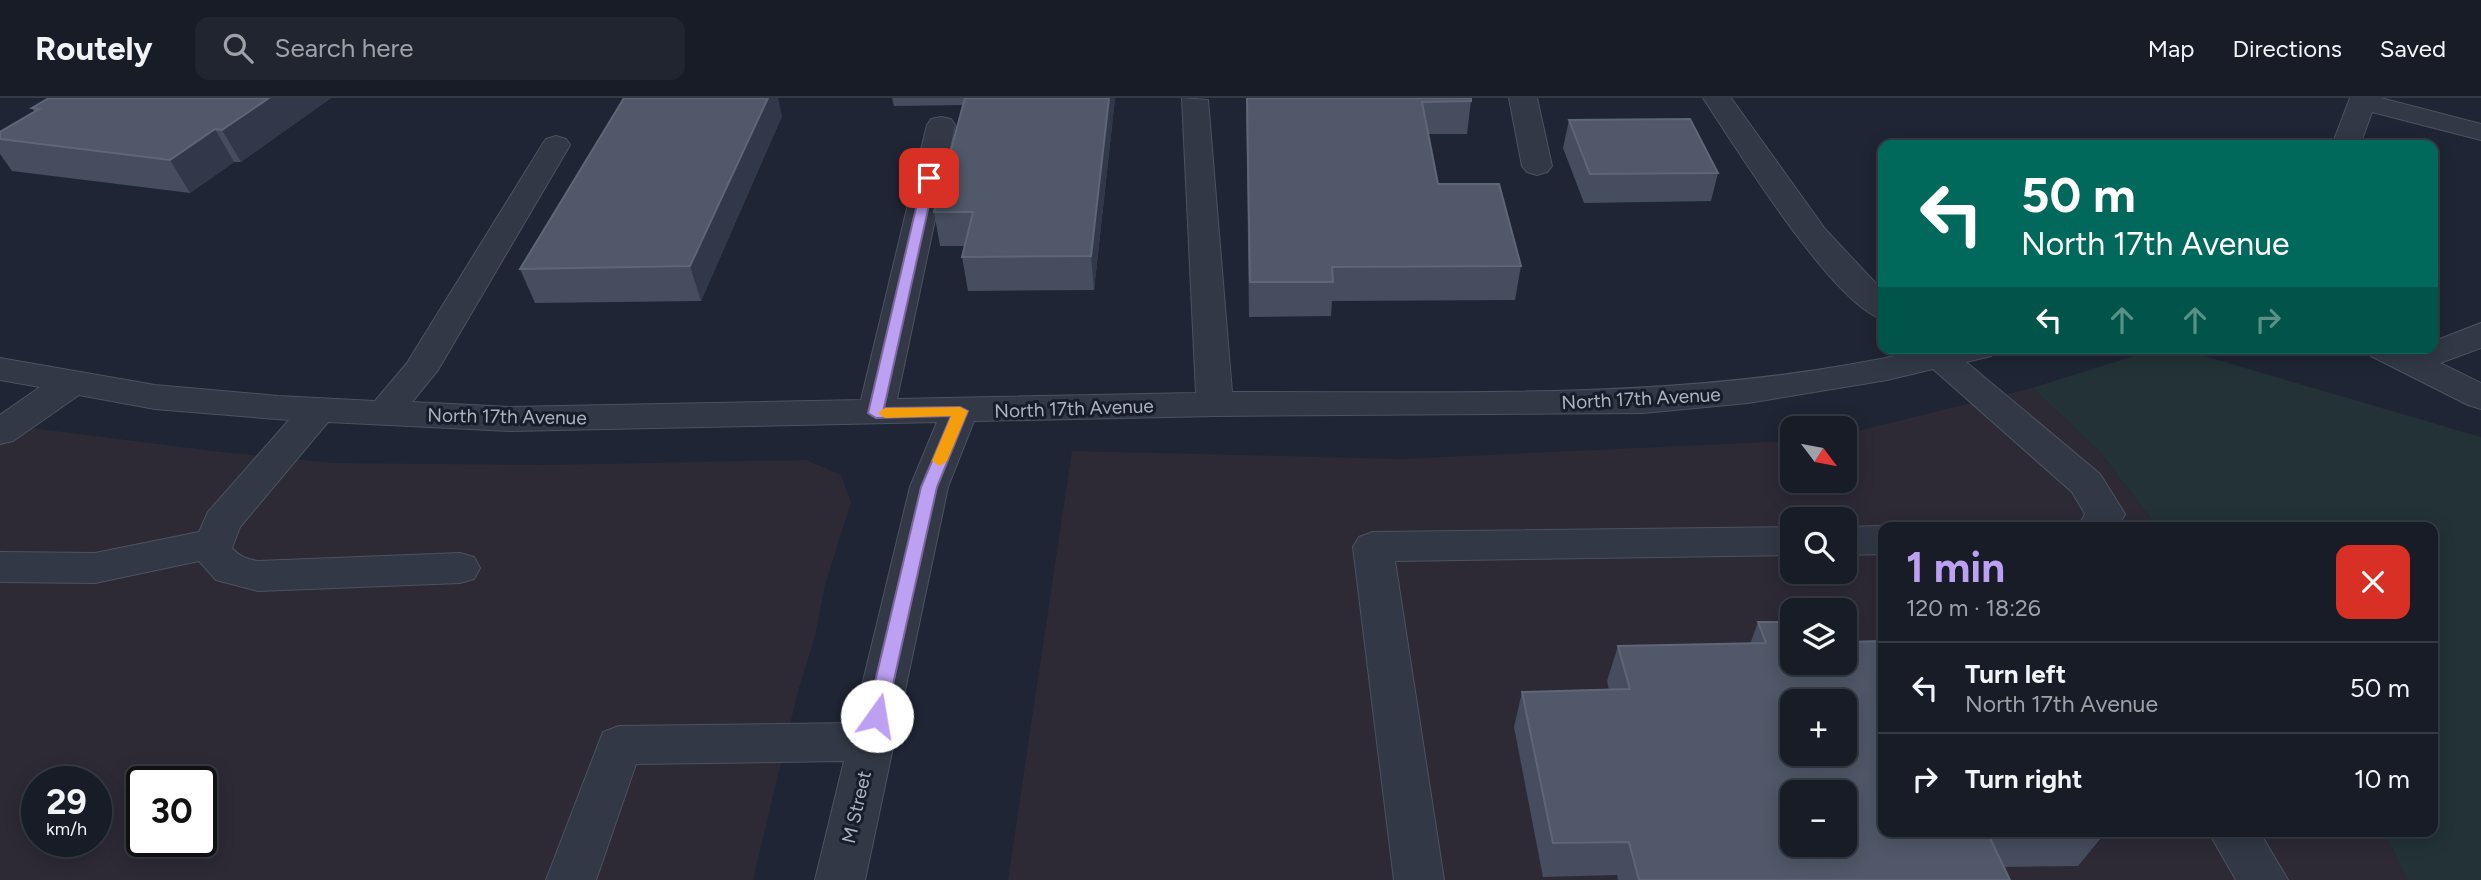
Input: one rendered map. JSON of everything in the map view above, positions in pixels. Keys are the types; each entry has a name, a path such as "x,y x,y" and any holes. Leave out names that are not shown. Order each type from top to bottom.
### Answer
{"street":[{"path":"1523,98 1537,166"},
{"path":"1717,98 1812,236 1878,305"},
{"path":"1194,100 1215,404"},
{"path":"2348,140 2364,100 2481,132"},
{"path":"876,413 941,125"},
{"path":"384,413 420,370 555,145"},
{"path":"2438,352 2466,344 2481,334"},
{"name":"North 17th Avenue","path":"0,369 155,397 318,410 510,419 1215,404 1643,401 1748,392 1887,369 1931,354"},
{"path":"1935,354 2086,483 2105,514 2101,522"},
{"path":"2397,354 2481,397"},
{"path":"0,432 73,382"},
{"path":"318,410 222,522 212,550 218,560 230,572 258,576 460,568"},
{"name":"M Street","path":"840,880 929,487 960,411"},
{"path":"1857,541 1878,540"},
{"path":"1419,880 1373,547 1780,541"},
{"path":"0,567 96,568 214,543"},
{"path":"571,880 619,745 871,742"},
{"path":"2236,837 2263,880"}],"shaded area":[{"path":"2140,354 2197,354 2481,437 2481,880 2407,880 2384,837 2438,837 2438,522 2153,522 2099,451 2032,388"},
{"path":"2032,388 2099,451 2153,522 1878,522 1878,837 2384,837 2407,880 1008,880 1072,451 1401,459 1780,442 1780,494 1857,494 1857,431"},
{"path":"0,424 221,452 334,463 546,465 806,460 841,475 851,502 825,585 815,636 798,691 753,880 0,880"}],"building":[{"path":"49,98 269,98 222,130 215,129 170,160 0,139 0,132 39,109 32,108"},
{"path":"624,98 768,98 690,266 520,269"},
{"path":"965,98 1109,98 1091,256 962,257 973,212 934,212"},
{"path":"1247,98 1471,98 1471,101 1422,102 1438,184 1499,184 1521,266 1332,267 1333,282 1250,282"},
{"path":"1690,119 1718,173 1590,174 1569,120"},
{"path":"1758,622 1780,622 1780,675 1857,675 1857,642 1878,641 1878,837 1989,837 2010,880 1639,880 1629,842 1553,843 1522,692 1630,689 1618,646 1766,643"}],"slow traffic":[{"path":"885,413 960,411 940,461"}],"route":[{"path":"877,716 929,487 960,411 876,413 929,178"}]}
